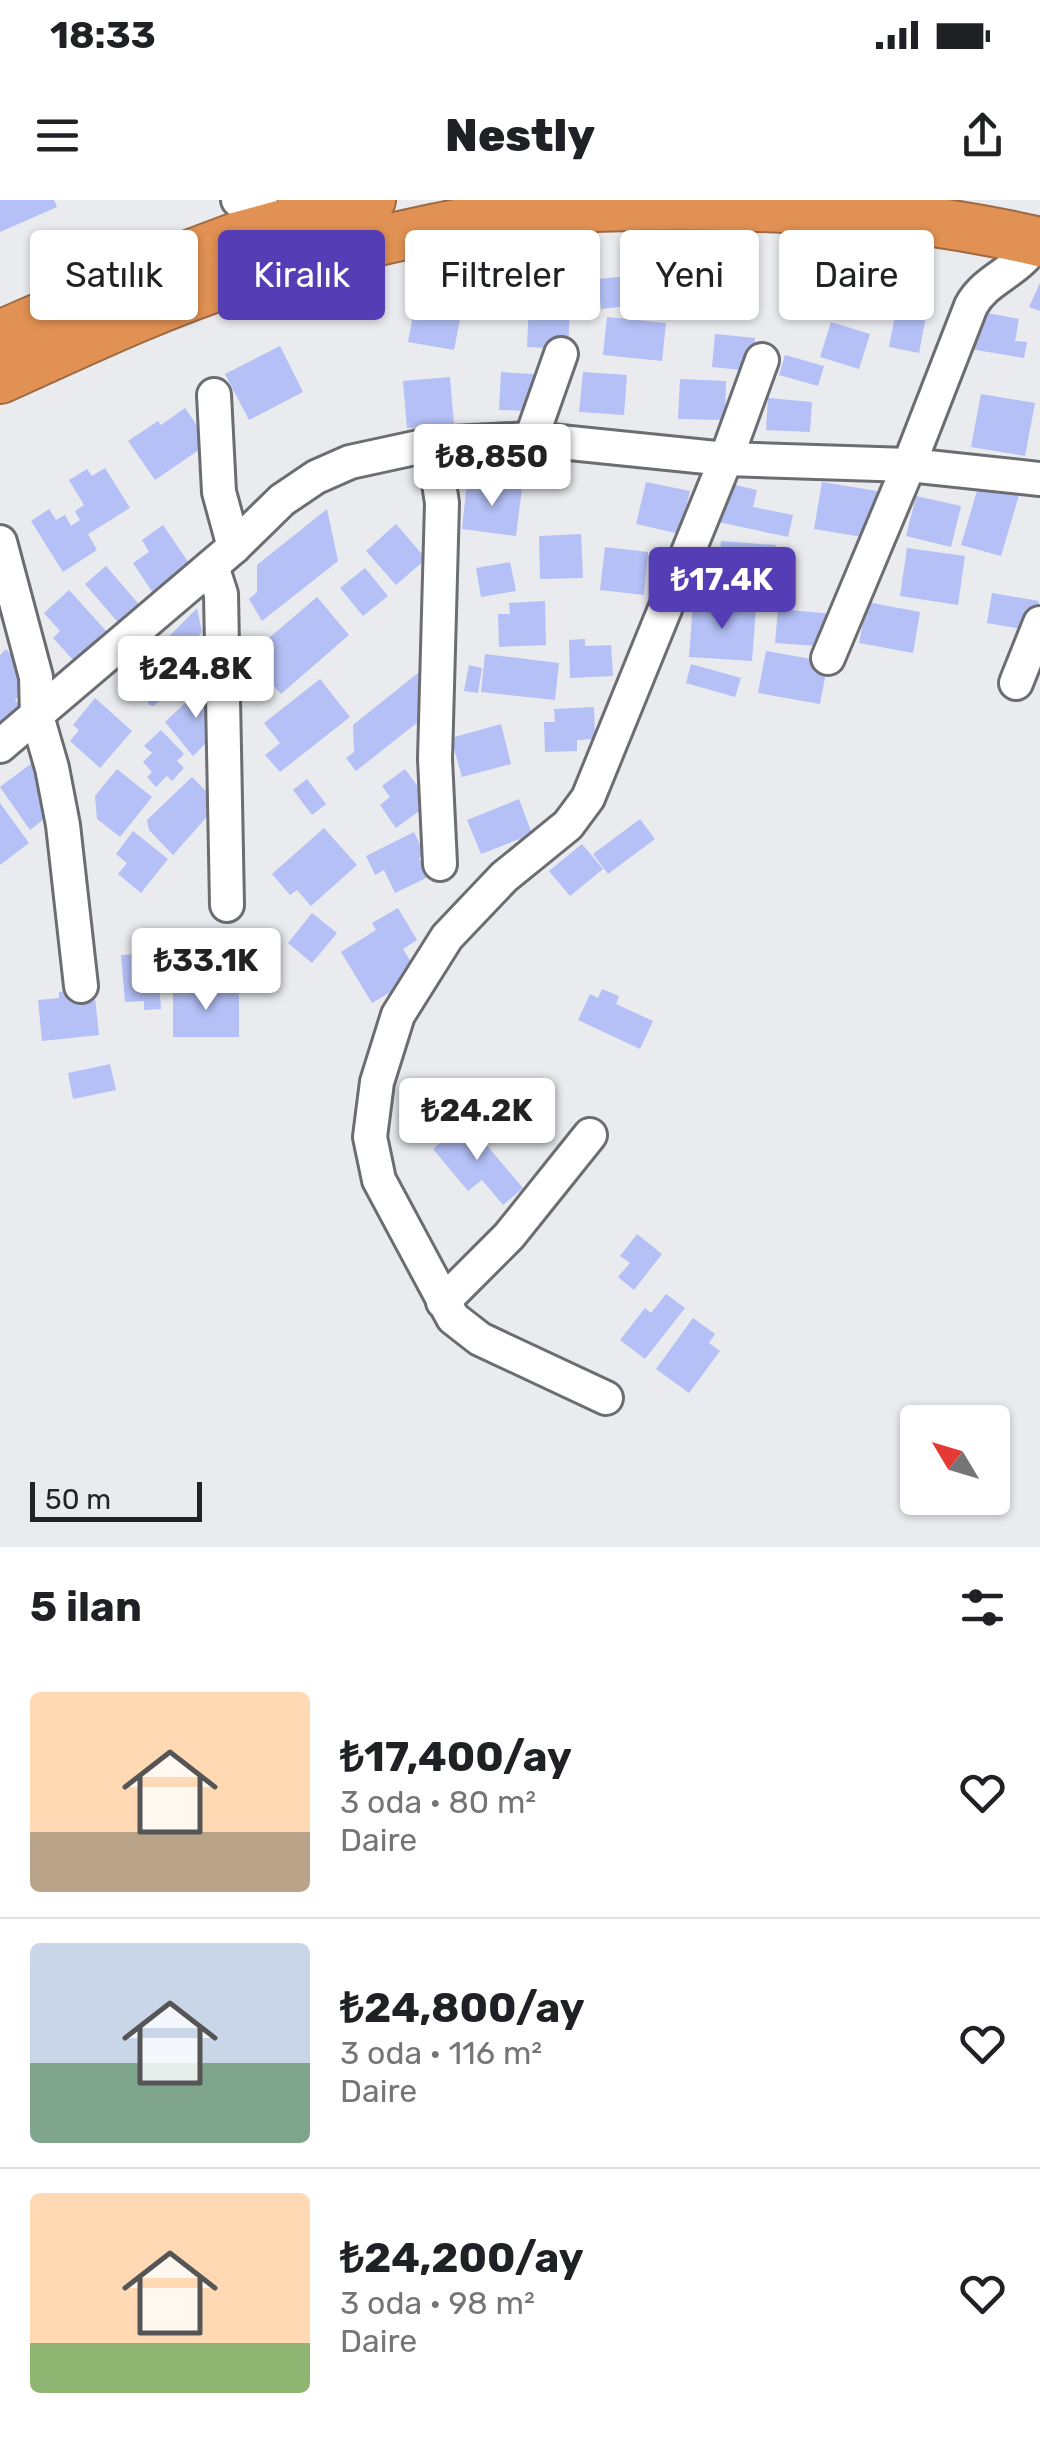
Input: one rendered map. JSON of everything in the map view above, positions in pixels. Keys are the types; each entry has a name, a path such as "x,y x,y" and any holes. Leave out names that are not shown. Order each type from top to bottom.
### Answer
{"highway":[{"path":"0,336 159,266 285,222 371,200"},
{"path":"0,379 229,282 315,256 517,212 610,204 735,202 870,212 1039,235"}],"street":[{"path":"238,200 285,222"},
{"path":"828,658 976,296 990,282 1020,264 1039,235"},
{"path":"532,439 561,354"},
{"path":"606,1398 480,1339 453,1318 372,1160 370,1137 377,1082 398,1015 448,937 504,877 568,825 588,798 726,459 762,360"},
{"path":"214,395 223,556 227,905"},
{"path":"0,746 223,556 282,500 316,477 350,462 433,444 532,439 726,459 909,465 1040,479"},
{"path":"433,444 442,503 435,759 440,864"},
{"path":"0,542 33,662 38,692 36,716 52,768 63,825 81,986"},
{"path":"1016,682 1040,624"},
{"path":"442,1302 510,1236 590,1135"}],"building":[{"path":"0,200 54,200 57,207 0,232"},
{"path":"620,277 620,307 601,309 600,279"},
{"path":"1040,283 1040,311 1029,307"},
{"path":"977,311 1019,319 1015,341 1027,342 1024,358 970,349"},
{"path":"607,317 666,323 662,361 603,355"},
{"path":"412,320 460,320 454,350 408,342"},
{"path":"528,320 569,320 568,349 527,347"},
{"path":"894,320 925,320 919,353 889,347"},
{"path":"831,322 870,334 859,369 820,357"},
{"path":"715,334 755,338 752,371 712,367"},
{"path":"280,346 303,392 249,420 225,374"},
{"path":"785,355 824,366 818,386 779,375"},
{"path":"501,372 534,374 532,411 499,410"},
{"path":"583,372 627,375 624,415 579,412"},
{"path":"450,377 454,425 407,428 403,381"},
{"path":"680,379 726,381 725,420 678,419"},
{"path":"981,394 1035,403 1025,456 971,447"},
{"path":"768,398 812,402 810,432 766,430"},
{"path":"185,408 209,443 155,480 128,441"},
{"path":"105,468 130,508 88,534 97,550 63,572 31,521 49,509 56,520 65,515 71,526 80,520 75,511 84,505 69,480 87,469 92,476"},
{"path":"467,482 522,488 516,536 462,529"},
{"path":"646,482 690,491 680,534 636,524"},
{"path":"822,482 883,492 874,539 814,529"},
{"path":"727,483 757,490 753,507 793,515 788,537 718,522"},
{"path":"979,484 1019,495 1001,556 961,545"},
{"path":"916,496 961,506 951,547 906,536"},
{"path":"327,509 338,561 262,621 249,599 257,592 257,565"},
{"path":"396,524 426,559 396,585 366,551"},
{"path":"163,525 193,569 155,596 133,563 149,552 142,540"},
{"path":"581,534 583,578 540,579 539,536"},
{"path":"721,541 776,545 772,594 717,590"},
{"path":"605,547 648,552 644,595 600,590"},
{"path":"907,548 965,556 958,605 900,596"},
{"path":"510,562 516,591 481,597 476,568"},
{"path":"106,566 142,608 121,626 85,584"},
{"path":"365,568 388,596 363,616 340,588"},
{"path":"69,590 108,633 75,662 53,638 60,631 44,613"},
{"path":"992,593 1039,601 1034,631 987,623"},
{"path":"317,597 349,635 281,694 248,656"},
{"path":"545,601 546,645 499,647 498,614 510,614 509,603"},
{"path":"693,602 756,607 752,661 689,657"},
{"path":"867,602 920,612 913,653 859,643"},
{"path":"197,608 202,632 199,635 203,640 198,651 201,659 154,706 149,705 141,665"},
{"path":"778,609 833,614 831,647 775,643"},
{"path":"585,639 585,646 611,645 613,676 570,678 569,640"},
{"path":"6,649 25,670 18,677 28,688 15,700 23,709 0,729 0,655"},
{"path":"766,651 828,662 820,704 758,693"},
{"path":"485,654 559,663 555,700 481,692"},
{"path":"691,664 741,678 735,697 686,683"},
{"path":"469,665 482,668 478,693 464,691"},
{"path":"423,669 432,711 356,771 346,758 354,752 353,725"},
{"path":"320,679 350,717 280,772 265,755 280,743 264,723"},
{"path":"201,688 221,708 220,729 193,756 165,722"},
{"path":"95,698 132,731 100,768 70,741 79,730 73,725"},
{"path":"594,707 595,739 577,740 577,751 545,752 544,722 555,722 554,709"},
{"path":"501,724 511,764 462,777 451,738"},
{"path":"161,730 184,754 177,761 184,768 172,781 167,776 156,787 147,777 152,772 143,762 152,753 144,746"},
{"path":"32,763 47,783 54,811 30,830 0,787"},
{"path":"117,769 152,797 120,837 97,819 95,796"},
{"path":"405,769 430,803 396,828 380,805 390,797 382,786"},
{"path":"192,777 211,796 212,811 173,855 149,830 147,820"},
{"path":"307,779 326,804 312,815 293,790"},
{"path":"519,799 532,834 481,854 467,820"},
{"path":"0,803 29,843 0,865"},
{"path":"640,819 655,839 608,874 593,854"},
{"path":"324,828 357,865 311,906 297,890 290,895 272,874"},
{"path":"133,831 168,859 141,893 118,874 127,863 116,854"},
{"path":"414,832 425,855 419,858 428,877 395,893 384,870 375,875 366,856"},
{"path":"582,844 603,869 570,896 549,871"},
{"path":"398,908 417,940 403,949 419,975 372,1003 341,952 376,930 372,923"},
{"path":"312,913 337,933 312,963 288,943"},
{"path":"157,953 161,1009 144,1010 144,1001 125,1002 121,955"},
{"path":"94,988 99,1035 42,1041 38,1000 59,998 59,992"},
{"path":"173,989 239,989 239,1037 173,1037"},
{"path":"602,989 619,996 616,1004 653,1021 640,1049 578,1020 590,994 598,998"},
{"path":"110,1064 116,1090 73,1099 68,1073"},
{"path":"466,1121 523,1188 503,1205 482,1180 468,1191 433,1149"},
{"path":"637,1234 662,1254 634,1290 618,1277 630,1263 620,1256"},
{"path":"666,1294 685,1308 645,1359 620,1340 645,1308 651,1313"},
{"path":"693,1318 715,1334 709,1343 720,1351 689,1393 656,1369"}]}
